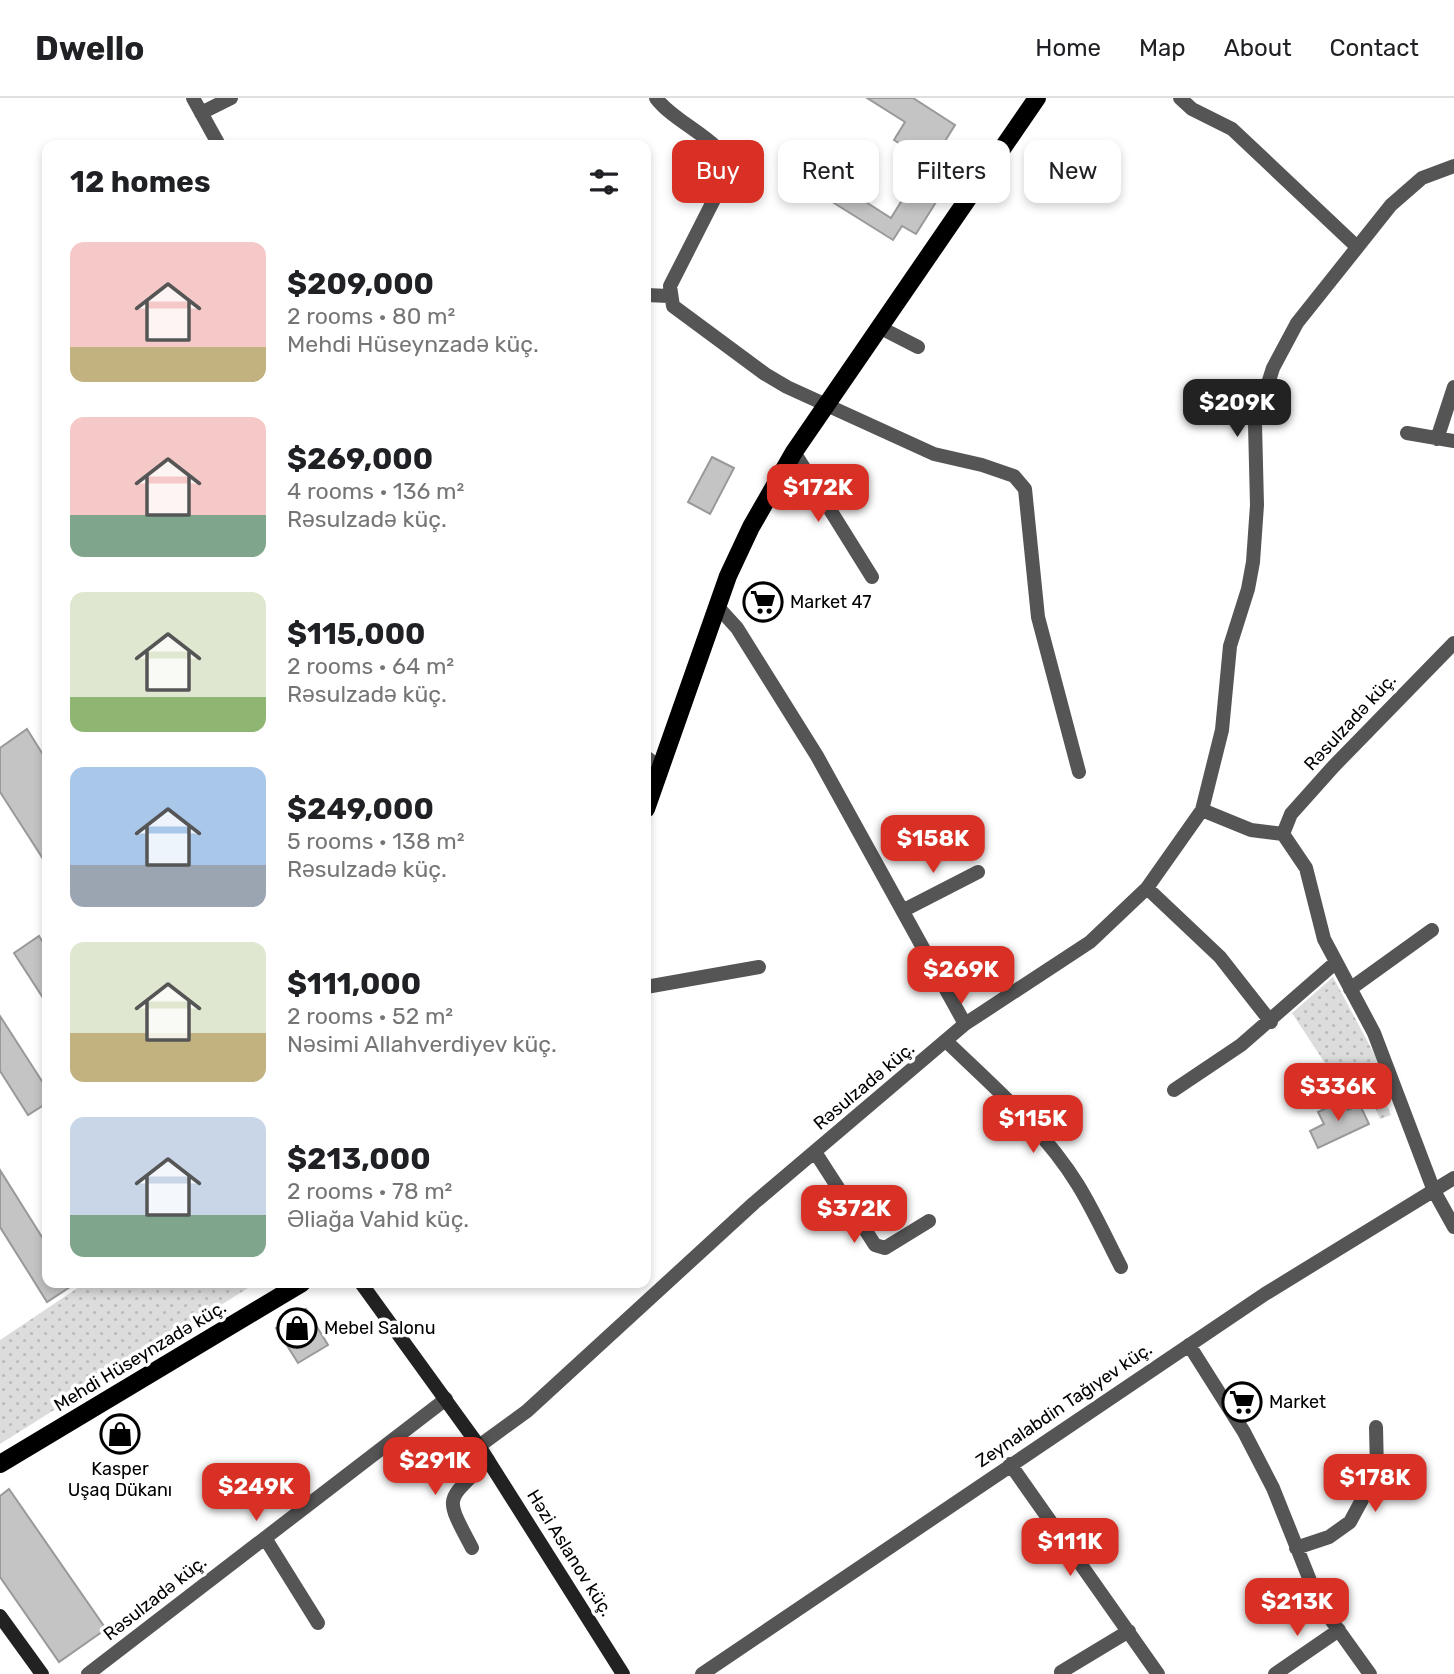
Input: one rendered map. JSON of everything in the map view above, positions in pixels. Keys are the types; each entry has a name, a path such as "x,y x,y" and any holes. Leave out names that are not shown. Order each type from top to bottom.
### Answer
{"main road":[{"path":"651,794 717,606 751,527 794,452 1037,98"},
{"name":"Mehdi Hüseynzadə küç.","path":"0,1464 294,1288"},
{"name":"Həzi Aslanov küç.","path":"365,1288 479,1446 623,1674"},
{"path":"0,1616 42,1674"}],"street":[{"path":"192,98 216,140"},
{"path":"201,113 231,98"},
{"path":"656,98 687,128 720,147 728,159 729,170 670,286 669,296 673,306 765,374 934,454 982,465 1014,476 1025,489 1038,617 1079,772"},
{"path":"1180,98 1192,109 1232,129 1356,246"},
{"path":"1454,166 1422,178 1391,205 1297,323 1273,368 1255,424 1257,505 1248,589 1230,646 1222,730 1202,810 1251,830 1283,834 1306,868 1324,939 1383,1054 1434,1191 1454,1227"},
{"path":"651,295 669,296"},
{"path":"879,327 918,347"},
{"path":"1437,439 1454,387"},
{"path":"1407,433 1454,441"},
{"path":"794,452 872,577"},
{"path":"717,606 737,628 792,716 904,910 965,1024"},
{"name":"Rəsulzadə küç.","path":"1283,834 1291,814 1332,767 1454,643"},
{"path":"651,761 660,768"},
{"name":"Rəsulzadə küç.","path":"479,1446 527,1411 754,1203 965,1024 1090,942 1147,888 1202,810"},
{"path":"904,910 978,872"},
{"path":"1147,888 1220,957 1271,1022"},
{"path":"1350,989 1432,930"},
{"path":"1174,1090 1271,1022 1335,963"},
{"path":"651,987 759,968"},
{"path":"947,1042 1010,1102 1054,1153 1078,1185 1121,1267"},
{"path":"815,1152 875,1245 885,1248 929,1221"},
{"name":"Zeynalabdin Tağıyev küç.","path":"702,1674 1010,1464 1322,1257 1454,1178"},
{"path":"1189,1345 1244,1432 1273,1488 1319,1603 1370,1674"},
{"name":"Rəsulzadə küç.","path":"88,1674 446,1399"},
{"path":"1296,1548 1329,1537 1350,1522 1377,1472 1376,1427"},
{"path":"472,1548 451,1509 452,1497 488,1460"},
{"path":"1010,1464 1158,1674"},
{"path":"265,1538 318,1623"},
{"path":"1275,1674 1339,1630"},
{"path":"1061,1672 1129,1631"}],"shaded area":[{"path":"1333,977 1378,1061 1373,1072 1391,1115 1380,1119 1360,1073 1338,1083 1292,1013"},
{"path":"78,1288 248,1288 0,1444 0,1340"}],"building":[{"path":"867,98 913,98 955,125 946,140 894,140 905,122"},
{"path":"834,203 867,203 891,218 900,203 935,203 916,234 902,226 893,240"},
{"path":"712,457 734,468 710,514 688,502"},
{"path":"27,729 42,753 42,857 0,792 0,748"},
{"path":"39,936 42,941 42,996 14,953"},
{"path":"0,1016 42,1081 42,1106 28,1115 0,1071"},
{"path":"1343,1100 1348,1110 1360,1105 1369,1124 1318,1148 1310,1131 1324,1124 1318,1112"},
{"path":"0,1170 42,1237 42,1288 68,1288 47,1302 0,1227"},
{"path":"306,1309 328,1345 298,1363 276,1328"},
{"path":"9,1489 106,1629 59,1662 0,1577 0,1496"}],"place":[{"name":"Market 47","path":"763,602"},
{"name":"Mebel Salonu","path":"297,1328"},
{"name":"Market","path":"1242,1402"},
{"name":"Kasper Uşaq Dükanı","path":"120,1434"}]}
